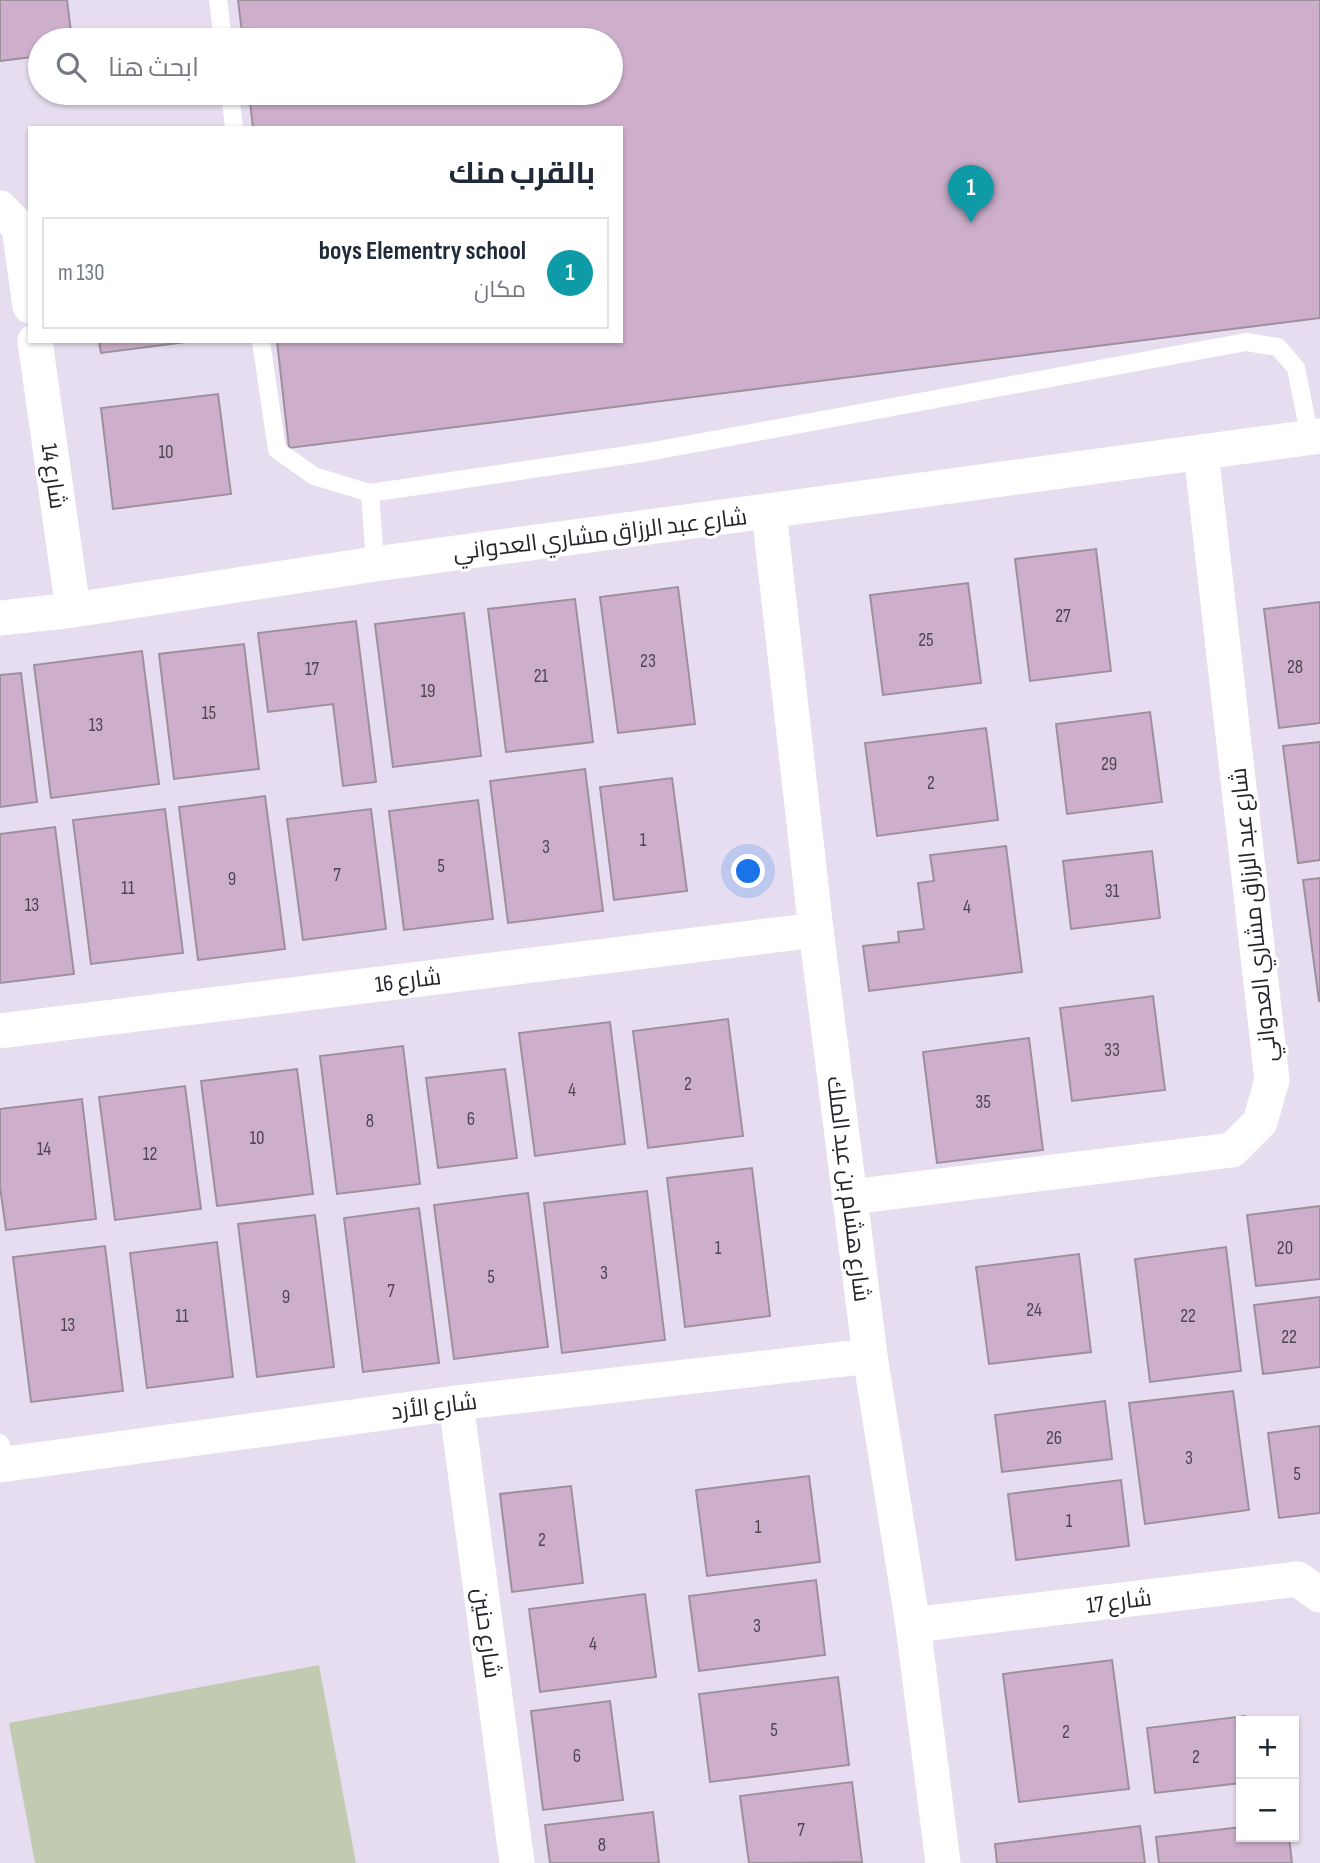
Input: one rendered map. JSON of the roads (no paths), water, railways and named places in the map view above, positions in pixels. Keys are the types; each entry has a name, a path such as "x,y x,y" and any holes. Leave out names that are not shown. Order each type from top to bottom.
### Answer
{"street":[{"path":"0,208 19,228 28,292"},
{"name":"شارع 14","path":"35,343 73,610"},
{"name":"شارع عبد الرزاق مشاري العدواني","path":"0,618 73,610 375,564 1315,437"},
{"name":"شارع عبد الرزاق مشاري العدواني","path":"851,1197 1232,1150 1260,1122 1272,1080 1201,452"},
{"name":"شارع هشام بن عبد الملك","path":"769,512 816,930 870,1356 913,1625 943,1863"},
{"name":"شارع 16","path":"0,1031 816,930"},
{"name":"شارع الأزد","path":"2,1457 870,1356"},
{"name":"شارع حنين","path":"456,1403 517,1863"},
{"name":"شارع 17","path":"913,1625 1298,1579 1320,1595"}],"lane":[{"path":"218,0 222,28"},
{"path":"231,105 234,126"},
{"path":"261,343 277,450 314,476 370,493 648,452 1246,342 1278,347 1296,368 1315,437"},
{"path":"370,493 375,564"}],"place":[{"name":"boys Elementry school","path":"971,223"}]}
